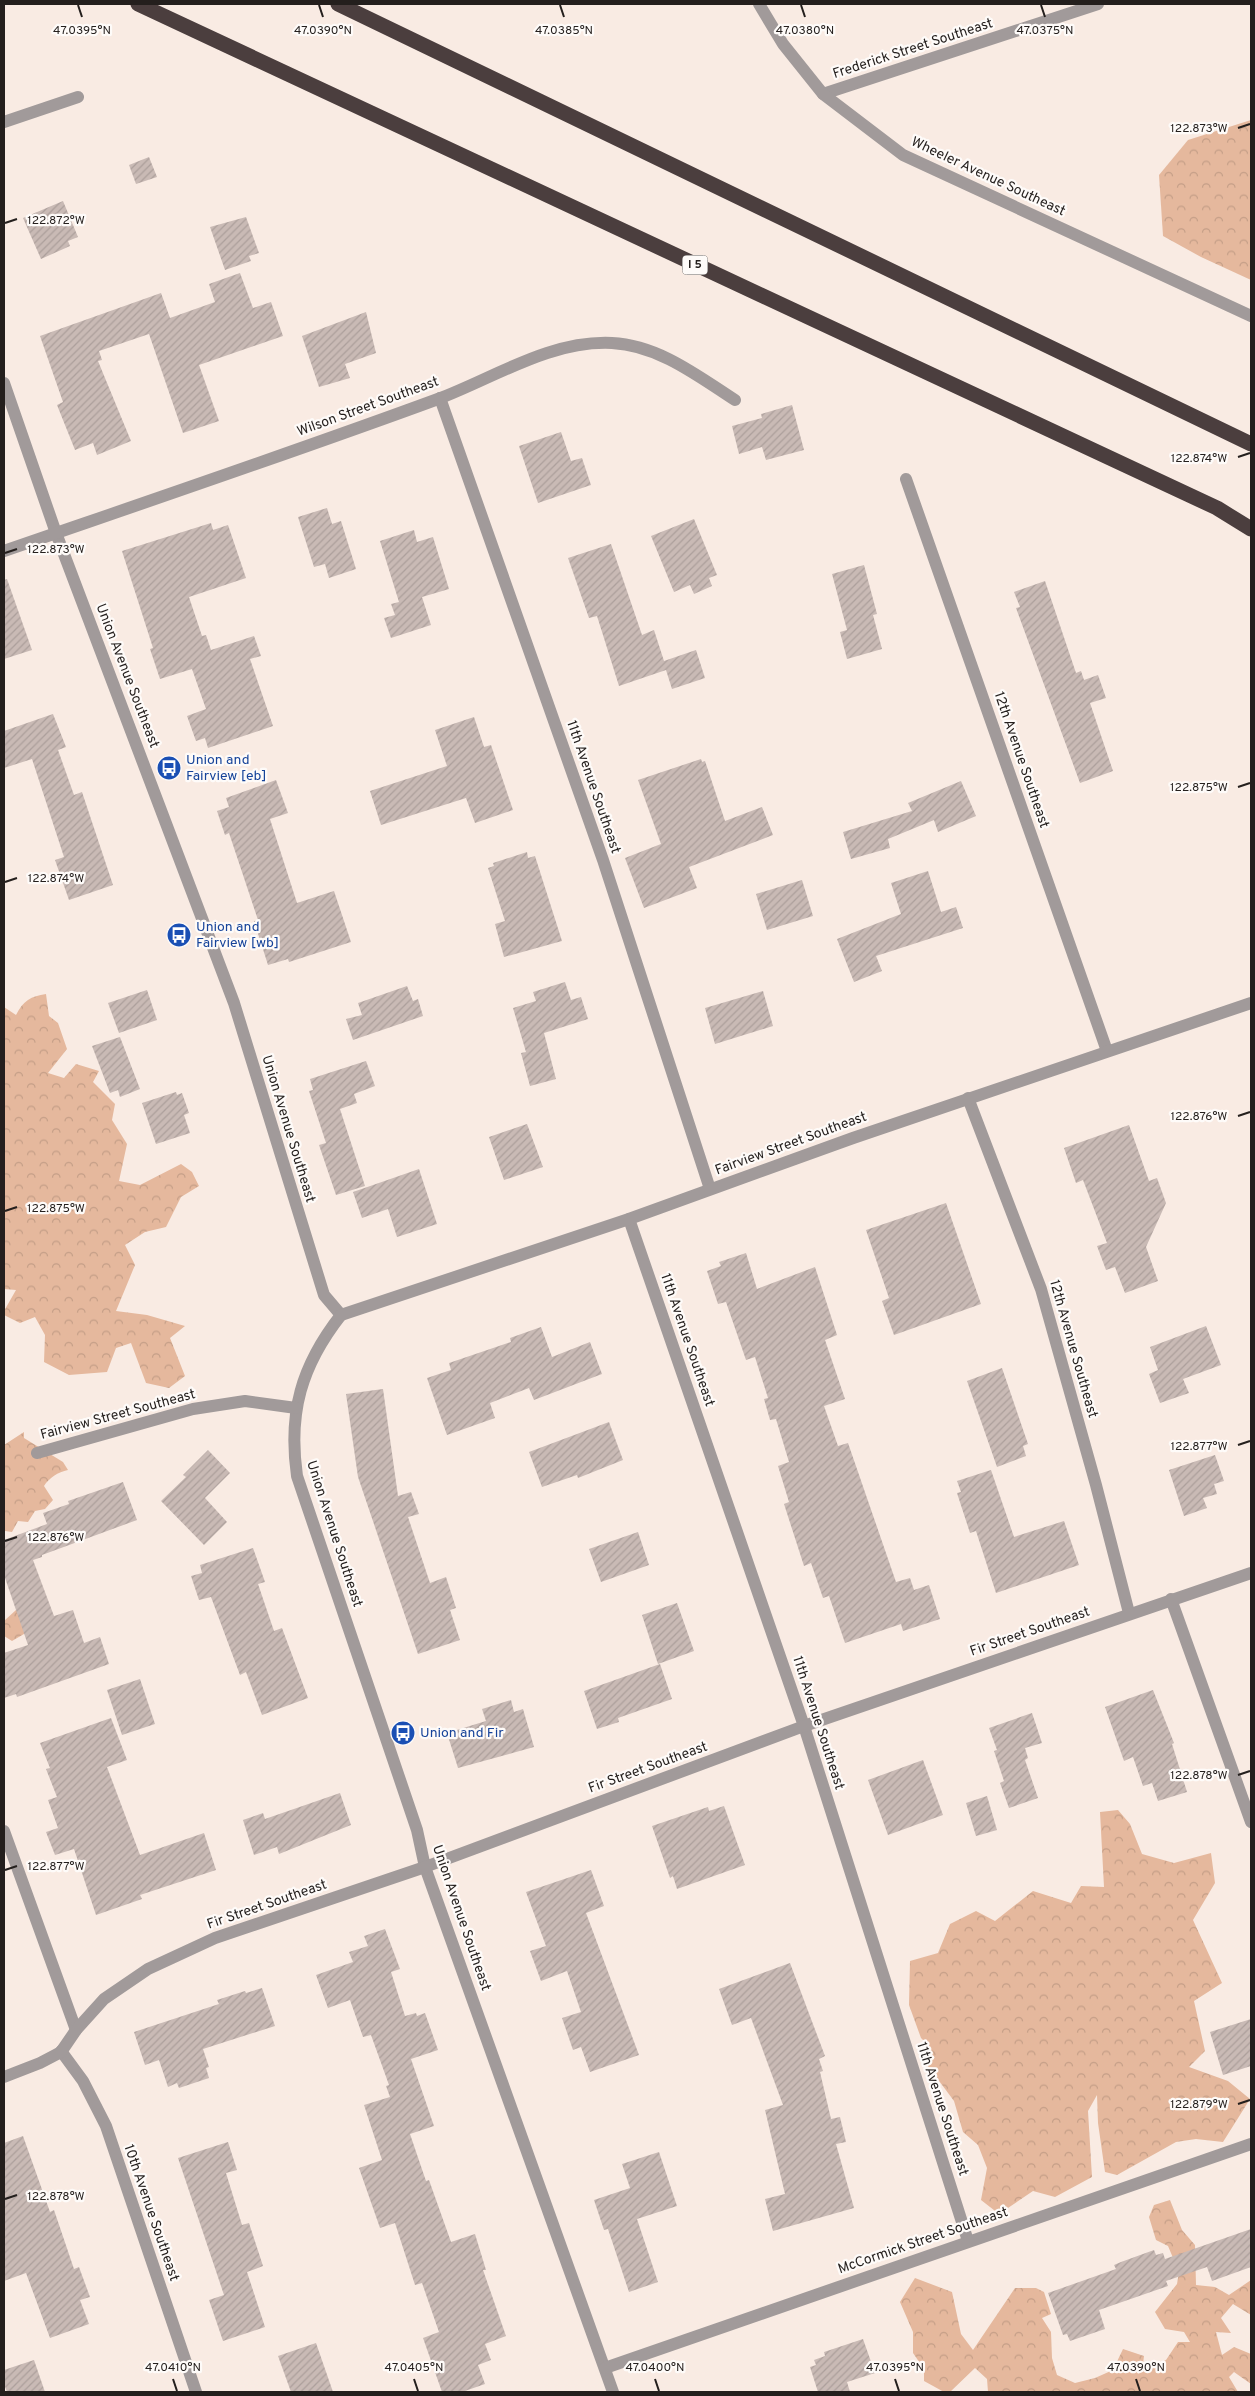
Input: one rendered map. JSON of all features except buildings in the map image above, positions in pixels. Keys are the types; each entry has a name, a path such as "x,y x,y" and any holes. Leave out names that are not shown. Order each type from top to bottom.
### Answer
{"highway":[{"name":"I 5","path":"138,4 1208,504 1251,529"},
{"path":"338,4 1251,444"}],"street":[{"name":"Wheeler Avenue Southeast","path":"759,4 783,44 824,94 903,155 1251,316"},
{"name":"Frederick Street Southeast","path":"824,94 1098,4"},
{"path":"4,122 78,97"},
{"name":"Wilson Street Southeast","path":"4,551 440,398 542,355 569,347 610,343 630,344 661,356 735,400"},
{"name":"Union Avenue Southeast","path":"4,383 56,533 234,1003 324,1295 341,1315 324,1336 301,1386 293,1430 297,1476 417,1830 425,1867 606,2368 613,2392"},
{"name":"11th Avenue Southeast","path":"440,398 603,860 710,1189"},
{"name":"12th Avenue Southeast","path":"906,479 1107,1051"},
{"name":"Fairview Street Southeast","path":"341,1315 629,1219 968,1098 1251,1003"},
{"name":"12th Avenue Southeast","path":"968,1098 1041,1289 1096,1485 1129,1613"},
{"name":"11th Avenue Southeast","path":"629,1219 804,1726 968,2241"},
{"name":"Fairview Street Southeast","path":"37,1453 193,1409 245,1401 296,1408"},
{"name":"Fir Street Southeast","path":"4,2077 40,2064 61,2051 76,2030 104,1999 156,1965 215,1938 425,1867 804,1726 1251,1572"},
{"path":"1171,1599 1251,1822"},
{"path":"4,1831 76,2030"},
{"name":"10th Avenue Southeast","path":"61,2051 83,2081 106,2126 196,2392"},
{"name":"McCormick Street Southeast","path":"606,2368 1251,2144"}],"green space":[{"path":"1251,120 1251,280 1201,257 1163,236 1159,175 1188,140"},
{"path":"46,994 49,1016 58,1023 67,1049 48,1073 64,1078 76,1064 99,1071 93,1082 115,1104 112,1120 127,1144 119,1181 140,1185 181,1164 192,1172 199,1186 181,1197 166,1227 145,1232 125,1245 135,1265 116,1311 147,1315 185,1326 170,1338 185,1376 169,1388 146,1383 131,1343 116,1348 107,1372 69,1375 44,1362 45,1335 35,1317 20,1323 4,1315 4,1311 16,1290 4,1289 4,1007 16,1015 28,1000"},
{"path":"24,1432 24,1438 63,1462 68,1470 48,1480 44,1486 53,1500 45,1509 35,1511 28,1522 18,1521 12,1532 5,1531 4,1542 4,1445"},
{"path":"16,1610 28,1619 24,1634 12,1641 4,1636 4,1621"},
{"path":"1118,1810 1130,1824 1142,1854 1174,1863 1211,1853 1215,1883 1193,1920 1222,1983 1194,2001 1205,2051 1189,2067 1228,2081 1250,2099 1223,2142 1196,2139 1176,2142 1117,2175 1105,2172 1098,2123 1097,2095 1088,2111 1092,2177 1055,2197 1033,2191 999,2214 981,2200 987,2168 978,2145 963,2132 954,2101 925,2062 925,2042 921,2038 909,2005 910,1961 938,1953 950,1924 976,1911 995,1921 1033,1891 1071,1903 1081,1886 1104,1887 1100,1812"},
{"path":"1170,2200 1182,2230 1195,2245 1196,2285 1215,2287 1229,2295 1251,2280 1251,2315 1233,2304 1221,2318 1231,2333 1216,2332 1222,2355 1234,2347 1251,2354 1251,2384 1234,2372 1229,2377 1238,2392 988,2392 987,2379 975,2368 950,2392 944,2392 924,2381 924,2369 913,2353 913,2332 900,2302 915,2278 952,2292 961,2334 973,2350 1015,2288 1036,2288 1044,2292 1051,2314 1042,2318 1051,2332 1052,2358 1057,2375 1075,2383 1095,2378 1113,2370 1123,2349 1144,2356 1142,2372 1166,2360 1178,2342 1190,2342 1184,2332 1165,2329 1155,2312 1177,2284 1179,2272 1168,2246 1156,2240 1149,2217 1154,2205"}],"place":[{"name":"Union and Fairview [eb]","path":"169,768"},
{"name":"Union and Fairview [wb]","path":"179,935"},
{"name":"Union and Fir","path":"403,1733"}]}
